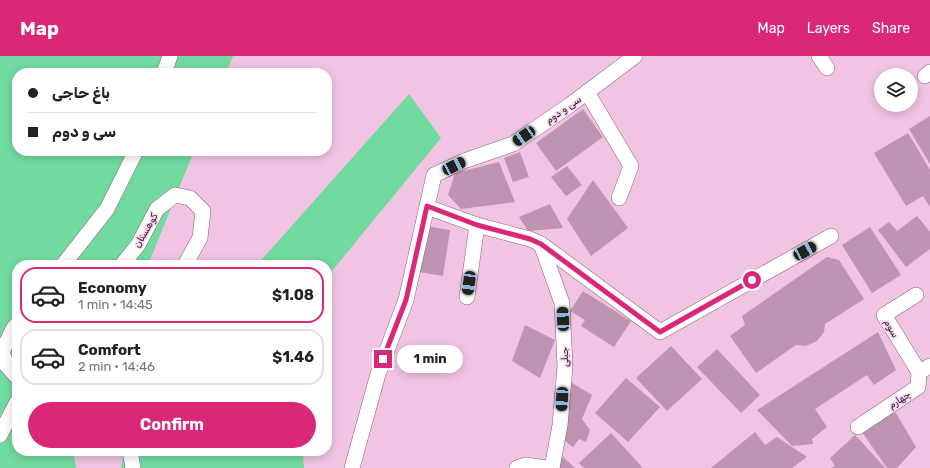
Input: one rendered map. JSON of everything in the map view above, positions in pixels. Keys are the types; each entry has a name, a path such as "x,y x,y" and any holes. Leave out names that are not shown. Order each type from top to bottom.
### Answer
{"street":[{"path":"166,68 170,56"},
{"name":"سی و دوم","path":"352,468 378,374 406,300 434,175 464,161 513,144 635,56"},
{"path":"587,92 631,166 619,198"},
{"path":"67,260 107,209 134,156"},
{"name":"کوهستان","path":"126,260 138,245 157,209 175,196 190,198 202,211 200,238 188,260"},
{"path":"427,206 477,225 530,239 541,244 660,332 832,236"},
{"path":"467,297 477,225"},
{"name":"جبلی","path":"541,244 562,303 565,350 560,425 552,468"},
{"name":"سوم","path":"916,295 884,315 925,369"},
{"path":"12,331 2,352 7,366 12,372"},
{"name":"چهارم","path":"858,427 918,387 925,369"},
{"path":"0,435 12,412"},
{"path":"131,456 133,468"},
{"path":"517,468 525,465 547,468"}],"green space":[{"path":"0,56 233,56 228,68 12,68 12,156 192,156 150,260 12,260 12,456 74,456 76,468 0,468"},
{"path":"409,94 441,138 332,271 332,260 261,260"},
{"path":"123,456 303,456 304,468 121,468"}],"building":[{"path":"583,109 603,137 556,171 536,143"},
{"path":"930,116 930,164 909,129"},
{"path":"908,133 930,170 930,207 923,196 906,206 874,153"},
{"path":"520,152 529,177 513,182 504,158"},
{"path":"499,162 515,202 461,209 448,195 455,173"},
{"path":"567,166 582,185 566,196 551,177"},
{"path":"593,180 628,228 591,256 567,219"},
{"path":"550,204 563,228 528,231 519,217"},
{"path":"917,216 930,232 930,249 906,267 878,230 889,222 897,231"},
{"path":"426,226 450,230 443,276 419,272"},
{"path":"870,227 901,275 872,293 842,245"},
{"path":"827,257 839,260 864,299 825,324 824,332 817,341 806,346 796,345 756,373 730,336 745,325 742,316"},
{"path":"583,291 631,321 614,347 581,326 585,320 570,311"},
{"path":"525,325 555,340 540,378 512,361"},
{"path":"878,332 896,370 874,385 867,375 815,409 827,427 812,439 813,444 792,446 757,410"},
{"path":"671,346 702,379 667,411 636,378"},
{"path":"717,349 760,395 741,413 697,367"},
{"path":"626,378 660,407 628,442 595,413"},
{"path":"567,380 592,395 582,419 590,430 586,442 579,439 573,447 561,438"},
{"path":"893,408 916,447 897,468 887,468 862,432"},
{"path":"755,432 765,445 777,437 807,457 792,468 711,468"},
{"path":"611,433 642,467 641,468 584,468 579,463"},
{"path":"855,435 885,468 831,468 835,466 830,458"},
{"path":"562,456 575,468 554,468"}],"route":[{"path":"383,359 406,300 427,206 477,225 530,239 541,244 660,332 752,280"}]}
